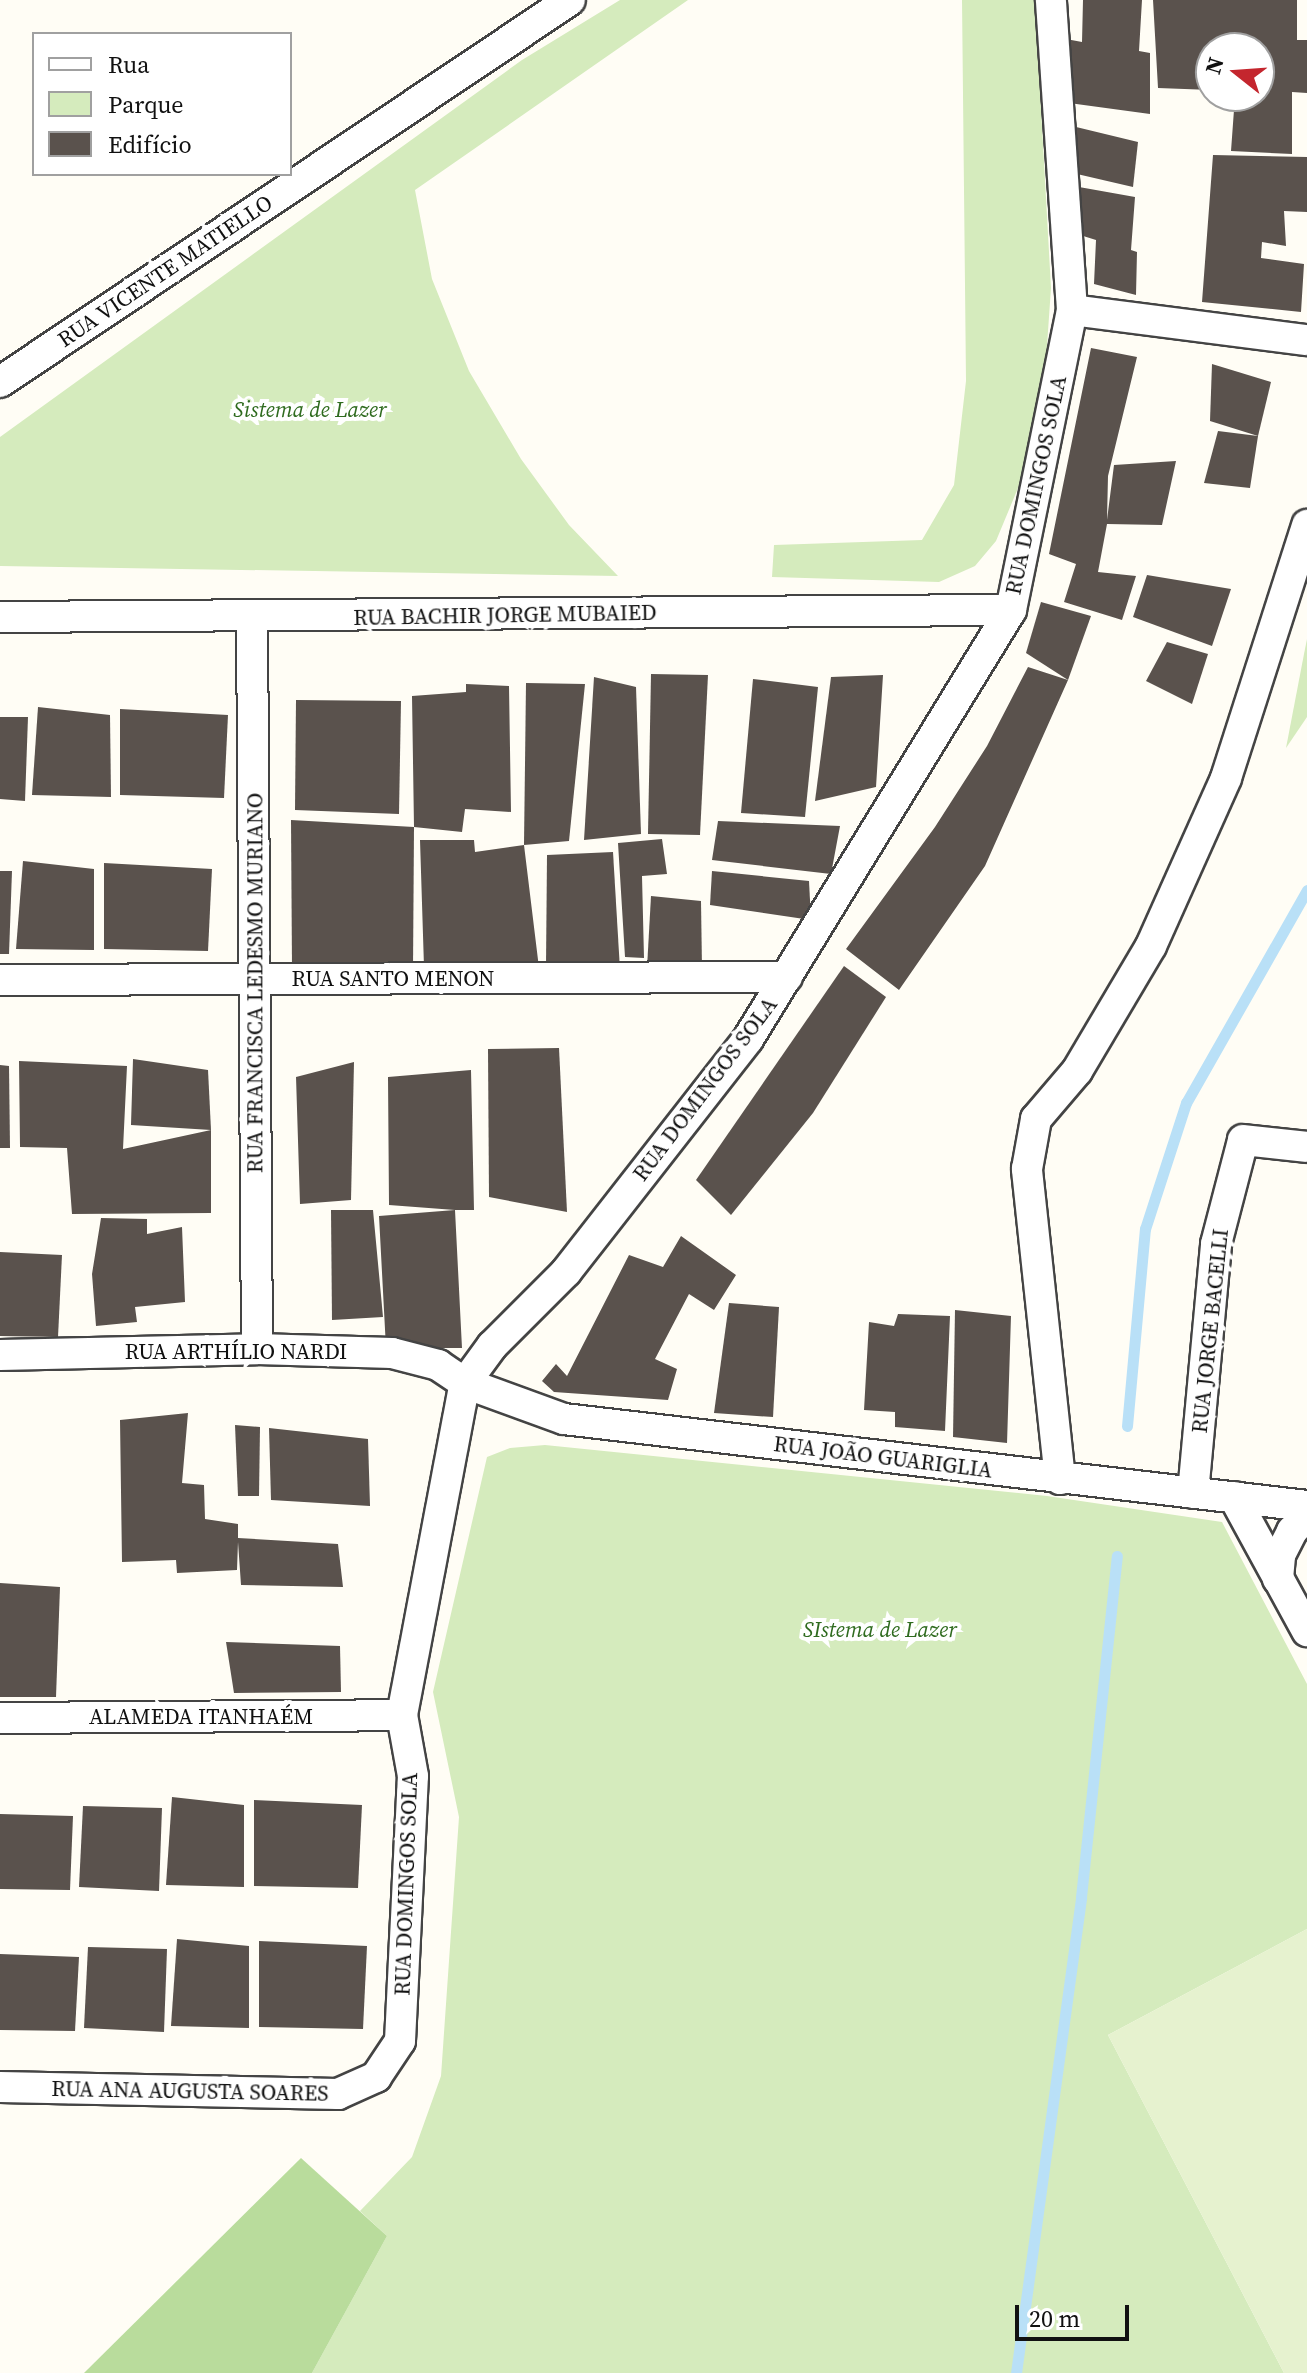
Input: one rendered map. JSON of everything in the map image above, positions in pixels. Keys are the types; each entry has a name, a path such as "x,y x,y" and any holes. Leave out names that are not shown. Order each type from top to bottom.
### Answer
{"street":[{"name":"RUA VICENTE MATIELLO","path":"0,382 570,0"},
{"name":"RUA DOMINGOS SOLA","path":"376,2077 400,2041 413,1776 402,1715 465,1383 492,1346 566,1272 748,1039 1011,610 1072,310 1051,0"},
{"path":"1072,310 1307,340"},
{"path":"1060,1479 1027,1169 1036,1119 1077,1071 1157,932 1226,778 1307,525"},
{"name":"RUA BACHIR JORGE MUBAIED","path":"0,617 252,618 1011,610"},
{"name":"RUA FRANCISCA LEDESMO MURIANO","path":"252,618 257,1349"},
{"name":"RUA SANTO MENON","path":"0,980 787,977"},
{"name":"RUA JORGE BACELLI","path":"1193,1493 1216,1244 1243,1140 1307,1147"},
{"name":"RUA ARTHÍLIO NARDI","path":"0,1355 257,1349 392,1353 438,1365 465,1383"},
{"name":"RUA JOÃO GUARIGLIA","path":"465,1383 564,1419 1307,1506"},
{"path":"1234,1497 1307,1631"},
{"path":"1278,1579 1280,1555 1307,1516"},
{"name":"ALAMEDA ITANHAÉM","path":"0,1718 402,1715"},
{"name":"RUA ANA AUGUSTA SOARES","path":"0,2087 338,2094 376,2077"}],"green space":[{"name":"Sistema de Lazer","path":"620,0 688,0 415,190 432,279 469,371 521,459 569,525 618,576 0,566 0,437 522,60"},
{"path":"962,0 1035,0 1051,288 1044,389 1023,476 996,541 975,566 939,582 772,577 774,545 922,540 954,485 966,381"},
{"path":"1307,639 1307,717 1286,748 1304,654"},
{"name":"SIstema de Lazer","path":"545,1445 1047,1496 1222,1522 1307,1684 1307,1929 1108,2035 1284,2373 312,2373 387,2236 360,2211 412,2157 441,2076 459,1817 433,1692 487,1457 510,1448"},
{"path":"1307,1929 1307,2373 1284,2373 1108,2035"},
{"path":"301,2158 387,2236 312,2373 84,2373"}],"building":[{"path":"1083,0 1142,0 1139,51 1150,53 1150,114 1069,103 1066,39 1082,42"},
{"path":"1153,0 1297,0 1297,40 1307,40 1307,93 1292,92 1292,154 1231,151 1234,112 1275,112 1275,32 1195,32 1195,89 1158,88"},
{"path":"1072,126 1138,142 1133,187 1077,174"},
{"path":"1213,155 1307,157 1307,212 1284,211 1286,246 1262,242 1261,258 1304,264 1301,312 1202,302"},
{"path":"1079,187 1135,197 1131,250 1137,252 1136,295 1094,284 1096,240 1080,235"},
{"path":"1091,348 1137,357 1108,476 1107,520 1114,465 1176,461 1162,525 1107,524 1098,572 1136,576 1122,620 1064,602 1076,564 1049,554"},
{"path":"1212,364 1271,382 1258,436 1210,421"},
{"path":"1218,431 1258,436 1250,488 1204,483"},
{"path":"1147,575 1231,589 1212,646 1133,617"},
{"path":"1041,602 1091,616 1068,680 1026,653"},
{"path":"1167,642 1208,654 1192,704 1146,681"},
{"path":"1028,667 1068,680 985,866 899,990 846,949 935,827 987,746"},
{"path":"651,674 708,675 700,835 648,834"},
{"path":"883,675 876,787 815,801 831,677"},
{"path":"594,677 636,687 641,834 584,840"},
{"path":"753,679 818,687 805,817 741,813"},
{"path":"526,683 585,684 569,841 524,845"},
{"path":"466,684 509,686 511,812 465,809 462,832 414,827 412,696 466,692"},
{"path":"296,700 401,701 399,814 295,810"},
{"path":"38,707 110,715 111,797 32,795"},
{"path":"120,709 228,715 224,798 120,795"},
{"path":"0,717 28,717 25,801 0,799"},
{"path":"291,820 414,827 413,968 292,968"},
{"path":"718,821 840,826 831,874 712,860"},
{"path":"662,839 667,874 642,876 644,958 625,957 618,843"},
{"path":"420,840 474,840 475,852 524,845 539,968 424,967"},
{"path":"613,852 620,970 546,966 547,855"},
{"path":"23,861 94,869 94,950 16,949"},
{"path":"104,863 212,869 208,951 104,949"},
{"path":"0,871 12,871 9,954 0,954"},
{"path":"712,871 809,881 811,920 710,905"},
{"path":"651,896 701,901 702,969 647,968"},
{"path":"844,966 886,997 813,1113 731,1215 696,1180"},
{"path":"559,1048 567,1212 489,1197 488,1049"},
{"path":"133,1059 208,1070 211,1130 131,1125"},
{"path":"19,1061 127,1066 123,1149 211,1130 211,1213 72,1214 67,1148 20,1147"},
{"path":"354,1062 351,1200 300,1204 296,1077"},
{"path":"0,1065 9,1066 10,1148 0,1148"},
{"path":"471,1070 474,1210 389,1205 388,1077"},
{"path":"331,1210 373,1210 383,1317 332,1320"},
{"path":"455,1210 462,1348 386,1348 379,1216"},
{"path":"101,1218 147,1219 147,1234 182,1227 185,1302 135,1307 137,1322 96,1326 92,1274"},
{"path":"681,1236 736,1275 714,1310 689,1294 655,1359 677,1369 668,1400 554,1392 542,1381 556,1364 567,1376 629,1255 663,1267"},
{"path":"0,1252 62,1255 58,1337 0,1336"},
{"path":"729,1303 779,1307 773,1417 714,1413"},
{"path":"955,1310 1011,1316 1007,1443 953,1437"},
{"path":"898,1314 950,1316 945,1431 895,1427 895,1412 864,1410 869,1322 894,1326"},
{"path":"188,1413 182,1483 204,1485 205,1519 238,1524 238,1538 338,1544 343,1587 241,1585 238,1542 237,1570 177,1573 176,1560 122,1562 120,1420"},
{"path":"235,1425 260,1427 259,1496 238,1496"},
{"path":"269,1428 368,1439 370,1506 271,1500"},
{"path":"0,1583 60,1587 56,1697 0,1697"},
{"path":"226,1642 340,1646 341,1692 234,1693"},
{"path":"172,1797 244,1805 244,1887 166,1885"},
{"path":"254,1800 362,1805 358,1888 254,1886"},
{"path":"83,1806 162,1808 159,1891 79,1887"},
{"path":"0,1814 73,1816 70,1890 0,1889"},
{"path":"177,1939 249,1946 249,2028 171,2026"},
{"path":"259,1941 367,1946 363,2029 259,2027"},
{"path":"88,1947 167,1949 164,2032 84,2028"},
{"path":"0,1954 79,1957 75,2031 0,2030"}],"waterway":[{"path":"1127,1426 1145,1229 1186,1103 1307,890"},
{"path":"1016,2373 1081,1897 1117,1556"}]}
